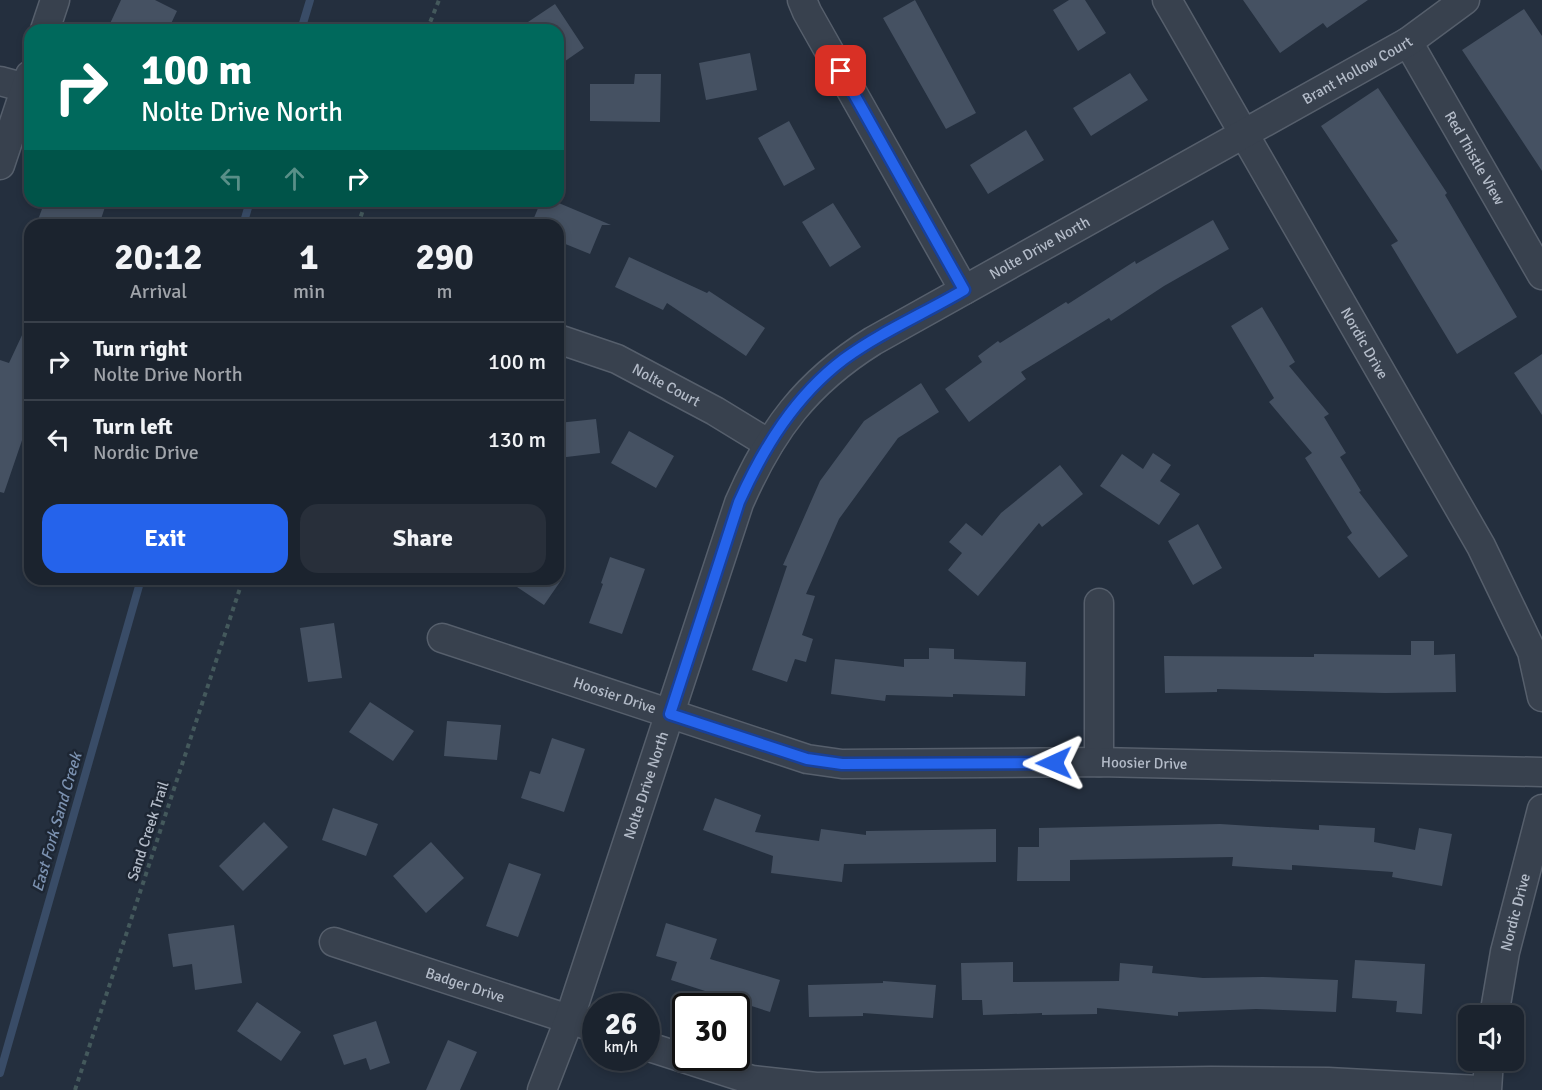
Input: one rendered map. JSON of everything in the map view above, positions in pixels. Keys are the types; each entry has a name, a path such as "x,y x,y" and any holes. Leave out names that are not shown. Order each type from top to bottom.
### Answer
{"street":[{"path":"47,24 55,0"},
{"path":"802,0 964,290"},
{"name":"Nordic Drive","path":"1167,0 1481,546 1537,650 1542,696"},
{"name":"Brant Hollow Court","path":"1243,135 1408,42 1465,0"},
{"name":"Red Thistle View","path":"1408,42 1542,275"},
{"path":"0,165 19,81"},
{"name":"Nolte Drive North","path":"591,993 670,714 739,502 752,472 793,409 816,383 845,359 1243,135"},
{"name":"Nolte Court","path":"564,341 617,359 715,411 769,444"},
{"path":"1099,603 1099,762"},
{"name":"Hoosier Drive","path":"442,638 807,759 842,764 1099,762 1542,772"},
{"name":"Nordic Drive","path":"1496,1005 1505,952 1542,809"},
{"name":"Badger Drive","path":"334,942 582,1024"},
{"name":"Nolte Drive North","path":"542,1090 582,1024"},
{"path":"660,1051 752,1080 816,1087 1304,1082 1479,1090"},
{"path":"1487,1090 1488,1071"}],"path":[{"path":"430,24 438,0"},
{"name":"Sand Creek Trail","path":"75,1090 241,585"}],"building":[{"path":"121,0 155,0 177,11 171,24 110,24"},
{"path":"915,0 976,113 946,129 883,18"},
{"path":"1069,0 1085,0 1106,33 1078,51 1053,10"},
{"path":"1243,0 1368,0 1327,28 1323,23 1280,53"},
{"path":"555,4 584,48 564,62 564,24 525,24"},
{"path":"1524,9 1542,36 1542,171 1462,50"},
{"path":"750,53 757,90 706,100 699,63"},
{"path":"1130,73 1148,100 1091,136 1073,108"},
{"path":"635,74 661,74 660,122 590,121 590,84 634,84"},
{"path":"1378,88 1447,193 1445,195 1517,317 1457,354 1391,245 1398,241 1321,126"},
{"path":"789,121 815,169 784,186 758,138"},
{"path":"1026,130 1044,160 988,194 970,165"},
{"path":"833,203 861,247 830,267 802,222"},
{"path":"564,205 611,225 602,225 590,254 564,243 564,219 534,219 538,207"},
{"path":"43,207 105,207 101,219 38,219"},
{"path":"1213,220 1229,249 1164,286 1111,321 1109,318 1021,372 1026,379 969,422 945,389 982,362 978,356 998,341 1000,343 1066,302 1068,304 1135,261 1136,264"},
{"path":"629,257 707,293 709,291 765,328 746,356 667,303 663,310 615,287"},
{"path":"1262,307 1295,362 1289,366 1329,414 1324,417 1346,453 1340,457 1361,491 1359,492 1408,556 1379,578 1347,537 1352,533 1305,458 1312,453 1269,402 1274,398 1231,326"},
{"path":"24,331 24,435 4,493 0,492 0,360 9,363"},
{"path":"1542,354 1542,415 1514,373"},
{"path":"921,383 939,412 898,438 839,519 806,594 815,596 802,635 813,639 806,662 795,659 787,682 752,670 787,566 783,565 820,481 864,421"},
{"path":"596,419 600,453 564,457 564,422"},
{"path":"629,431 674,456 656,488 611,463"},
{"path":"1153,453 1171,465 1160,481 1180,494 1159,525 1100,486 1122,454 1143,469"},
{"path":"1060,465 1083,494 1042,527 1039,523 978,596 948,570 962,553 949,542 966,523 982,536 1001,513"},
{"path":"1198,524 1222,568 1193,585 1168,541"},
{"path":"610,557 645,569 622,634 589,623"},
{"path":"514,585 558,585 544,605"},
{"path":"334,623 342,678 308,682 300,628"},
{"path":"1411,641 1434,641 1434,655 1455,654 1456,692 1385,693 1217,689 1217,692 1165,693 1164,656 1411,655"},
{"path":"929,648 954,649 954,659 1026,662 1025,696 886,695 885,701 831,694 835,659 904,667 904,659 929,659"},
{"path":"370,702 414,731 393,761 349,732"},
{"path":"447,721 501,725 497,760 444,756"},
{"path":"552,738 585,749 564,812 521,798 530,771 540,774"},
{"path":"715,798 761,815 755,832 819,841 821,829 866,835 866,831 996,829 996,862 844,864 842,882 771,873 773,856 703,830"},
{"path":"333,808 378,824 366,856 322,840"},
{"path":"264,822 288,847 243,891 219,866"},
{"path":"1220,824 1319,830 1319,825 1375,828 1374,842 1415,850 1419,828 1452,834 1442,886 1392,877 1393,872 1292,865 1292,870 1232,866 1233,857 1070,860 1070,881 1017,881 1018,847 1039,847 1039,828"},
{"path":"431,842 464,878 426,913 393,876"},
{"path":"509,863 541,874 518,937 486,926"},
{"path":"666,923 717,939 710,959 780,980 770,1012 750,1006 750,993 711,993 671,980 677,962 656,956"},
{"path":"234,925 242,983 195,990 192,964 173,967 168,934"},
{"path":"1355,960 1425,964 1422,1014 1396,1012 1397,1001 1352,998"},
{"path":"1013,962 1013,982 1119,981 1120,963 1153,966 1152,973 1203,978 1263,977 1338,980 1336,1012 1256,1009 1178,1012 1178,1016 1097,1008 1097,1014 983,1015 982,1000 962,1000 961,963"},
{"path":"883,981 936,985 933,1018 863,1013 863,1016 809,1017 808,985 883,983"},
{"path":"257,1002 301,1032 281,1061 237,1031"},
{"path":"376,1021 390,1063 370,1070 366,1058 344,1065 333,1035"},
{"path":"448,1040 477,1052 460,1090 426,1090"}],"waterway":[{"name":"East Fork Sand Creek","path":"303,24 310,0"},
{"name":"East Fork Sand Creek","path":"245,219 248,207"},
{"name":"East Fork Sand Creek","path":"0,1073 139,585"}],"route":[{"path":"841,71 964,290 845,359 816,383 793,409 752,472 739,502 670,714 807,759 842,764 1054,763"}]}
